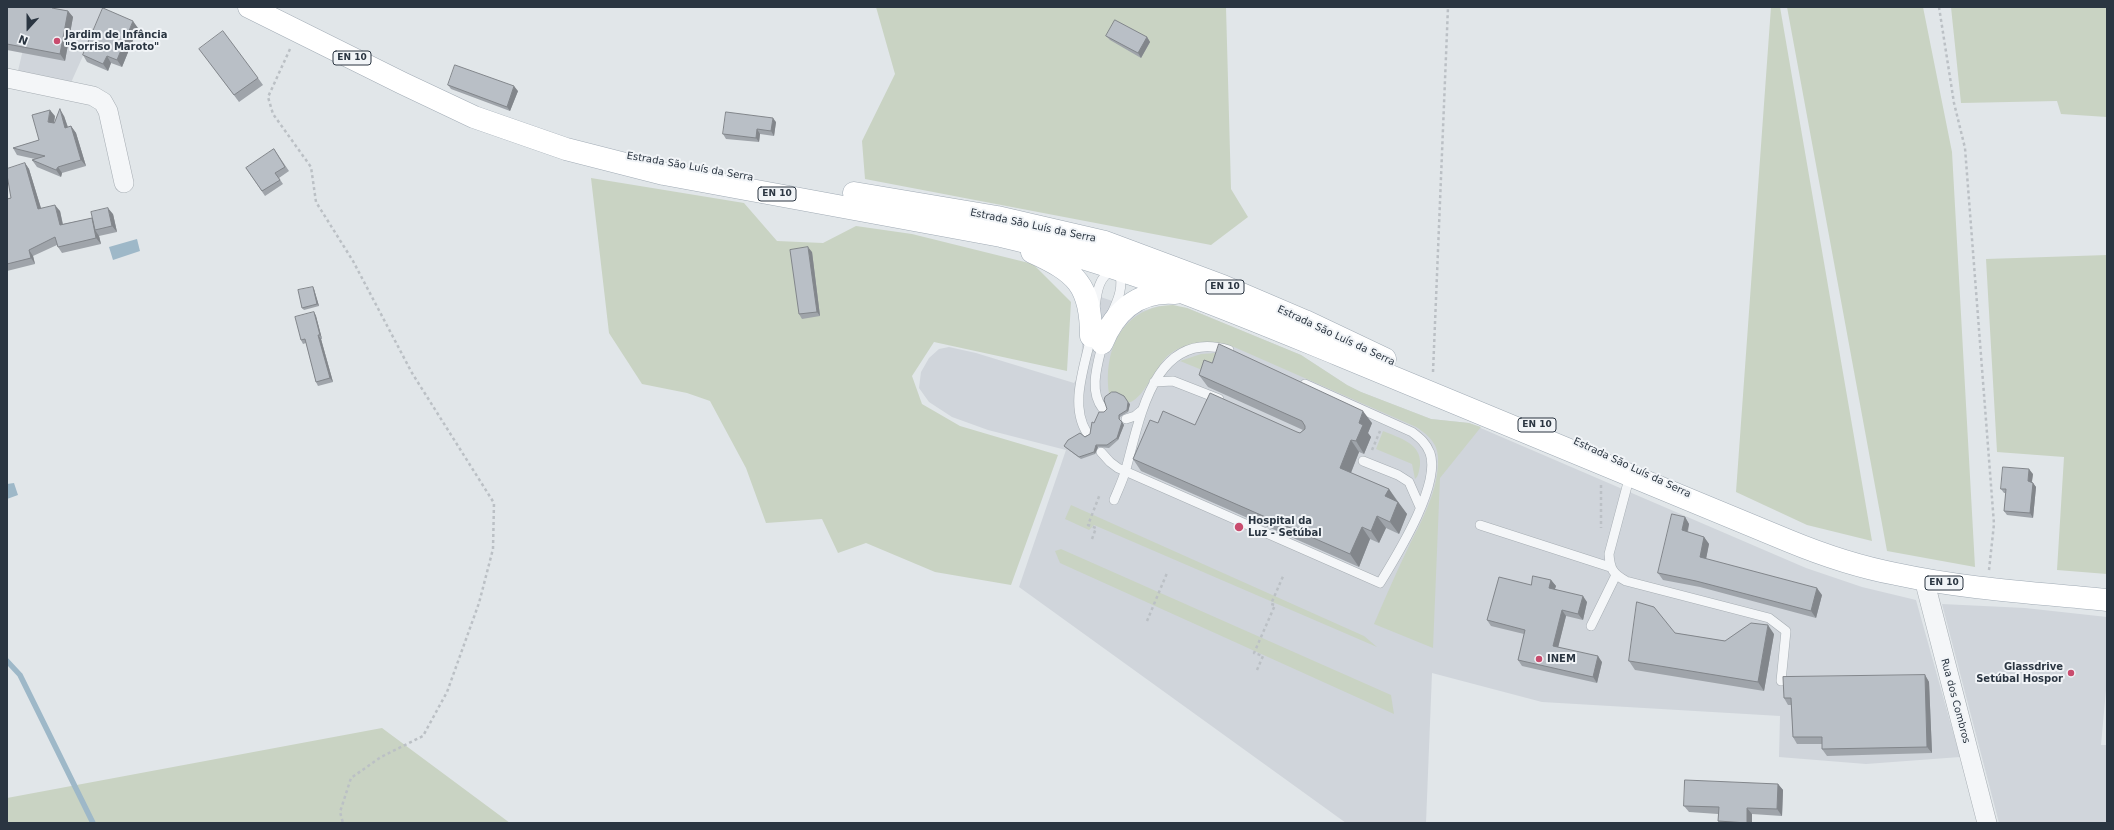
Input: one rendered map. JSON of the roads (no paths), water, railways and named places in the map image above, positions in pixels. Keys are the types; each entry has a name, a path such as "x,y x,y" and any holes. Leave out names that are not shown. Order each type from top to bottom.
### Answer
{"main road":[{"name":"Estrada São Luís da Serra","path":"249,7 474,117 537,140 631,166 977,232 1124,263 1223,286 1305,321 1432,380 1584,446 1788,541"},
{"name":"Estrada São Luís da Serra","path":"442,102 511,128 566,143 620,155 997,217 1063,231 1187,294 1788,541 1837,559 1895,574 1924,579 1987,588 2107,600"},
{"path":"977,232 1025,249 1072,275 1084,290 1097,339"},
{"path":"1097,339 1118,314 1140,298 1155,293 1187,294"}],"street":[{"path":"7,78 93,96 103,102 108,111 124,182"},
{"name":"Rua dos Combros","path":"1924,579 1987,823"}],"lane":[{"path":"1103,409 1098,403 1095,388 1100,282 1106,274 1124,263"},
{"path":"1086,433 1079,420 1078,399 1097,339 1121,290 1121,278 1124,263"},
{"path":"1114,500 1126,471 1141,410 1154,382 1172,359 1193,349 1216,347 1235,353"},
{"path":"1154,382 1173,381 1225,402"},
{"path":"1101,452 1110,462 1126,471 1380,583 1396,556 1420,507 1430,480 1432,468 1430,453 1423,440 1412,432 1299,381"},
{"path":"1126,419 1135,416 1141,410"},
{"path":"1365,462 1398,475 1409,482 1420,507"},
{"path":"1610,567 1610,552 1630,475"},
{"path":"1480,525 1610,567 1616,575 1626,581 1769,618 1786,631 1780,681"},
{"path":"1591,626 1616,575"}],"water":[{"path":"137,239 140,251 113,260 109,247"},
{"path":"14,483 18,495 7,499 7,484"}],"waterway":[{"path":"7,661 20,675 93,823"}],"place":[{"name":"Jardim de Infância \"Sorriso Maroto\"","path":"57,41"},
{"name":"Hospital da Luz - Setúbal","path":"1239,527"},
{"name":"INEM","path":"1539,659"},
{"name":"Glassdrive Setúbal Hospor","path":"2071,673"}]}
